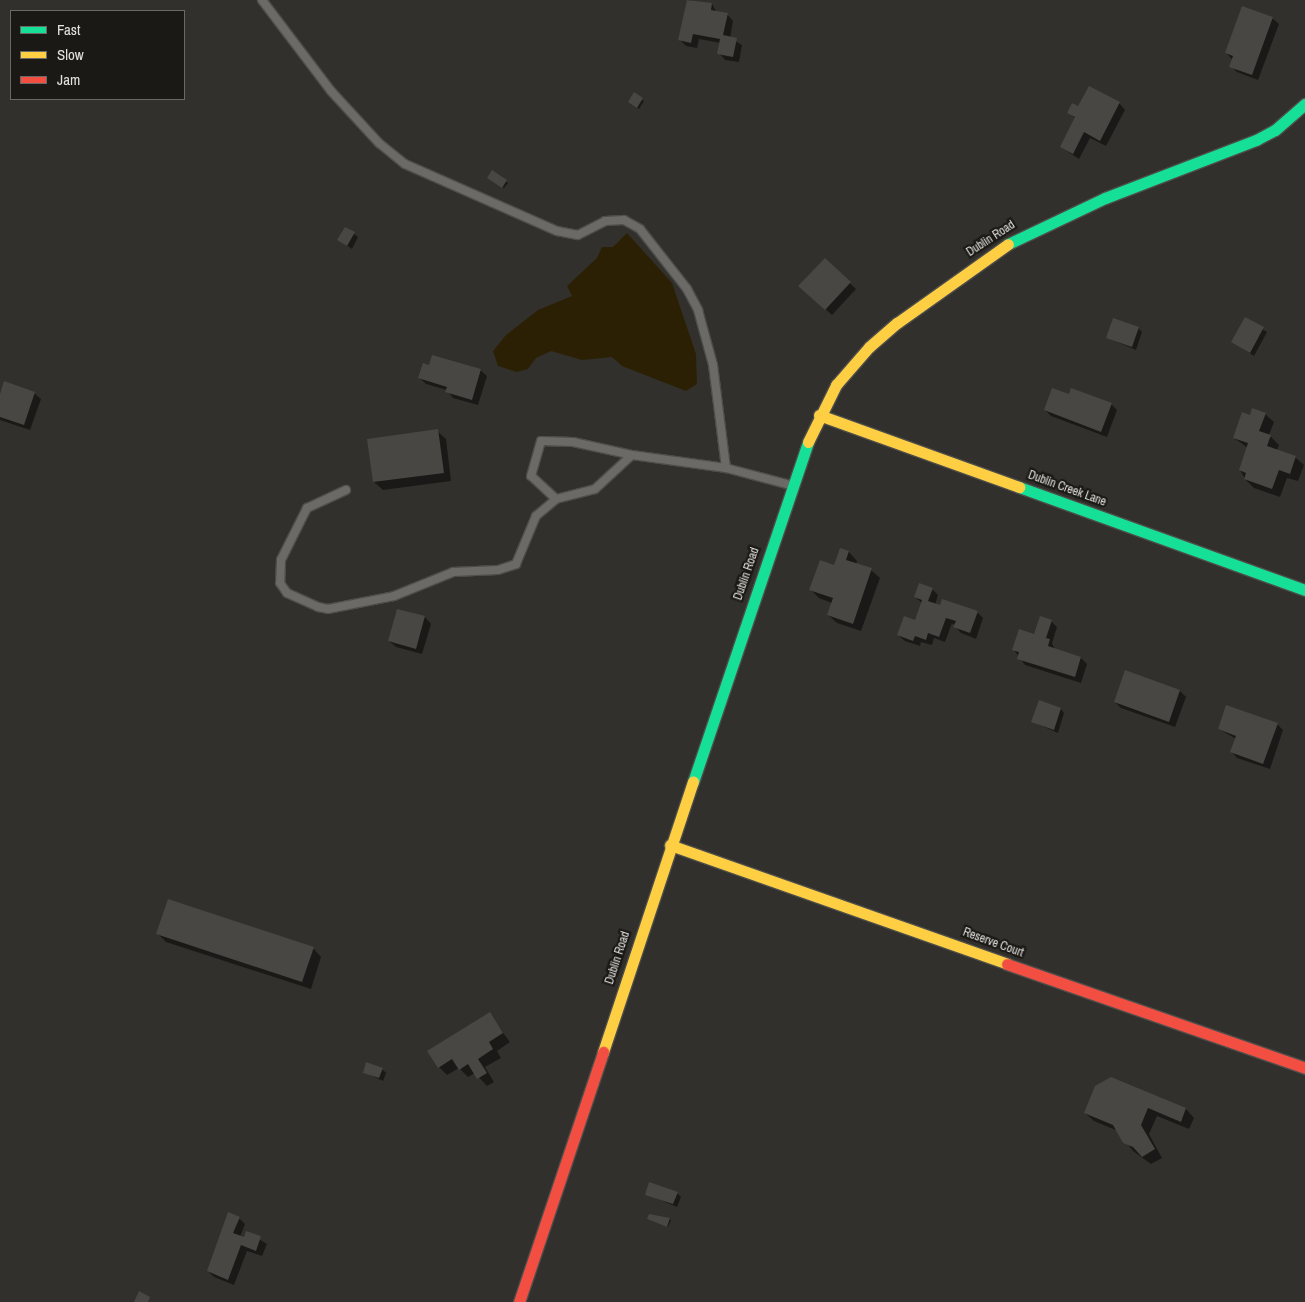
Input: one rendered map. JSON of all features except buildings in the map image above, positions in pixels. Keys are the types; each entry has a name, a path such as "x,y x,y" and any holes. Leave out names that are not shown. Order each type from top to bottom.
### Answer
{"street":[{"name":"Dublin Road","path":"519,1302 670,845 792,486 819,415 846,372 869,347 996,251 1073,211 1256,140 1280,127 1305,104"},
{"name":"Dublin Creek Lane","path":"819,415 1305,590"},
{"name":"Reserve Court","path":"670,845 1305,1068"}],"lane":[{"path":"262,0 331,91 379,143 406,164 557,231 578,235 605,220 624,220 640,229 687,289 698,310 713,365 726,468"},
{"path":"556,499 531,476 541,441 573,442 632,455 726,468 792,486"},
{"path":"346,490 307,508 281,560 280,583 287,593 318,607 328,609 394,596 453,572 498,570 516,564 536,516 556,499 595,489 632,455"}],"shaded area":[{"path":"627,233 672,283 696,354 697,384 686,391 622,366 612,357 582,360 551,351 536,358 528,369 517,372 498,366 493,351 506,335 538,310 572,296 567,286 597,258 602,247 613,247"}],"traffic: fast":[{"path":"1008,244 1105,198 1256,140 1275,130 1305,104"},
{"path":"693,782 808,442"},
{"path":"1019,487 1305,590"}],"traffic: slow":[{"path":"808,442 836,385 869,347 897,323 1008,244"},
{"path":"819,415 1019,487"},
{"path":"603,1052 693,782"},
{"path":"670,845 1007,964"}],"traffic: jam":[{"path":"1007,964 1305,1068"},
{"path":"519,1302 603,1052"}]}
